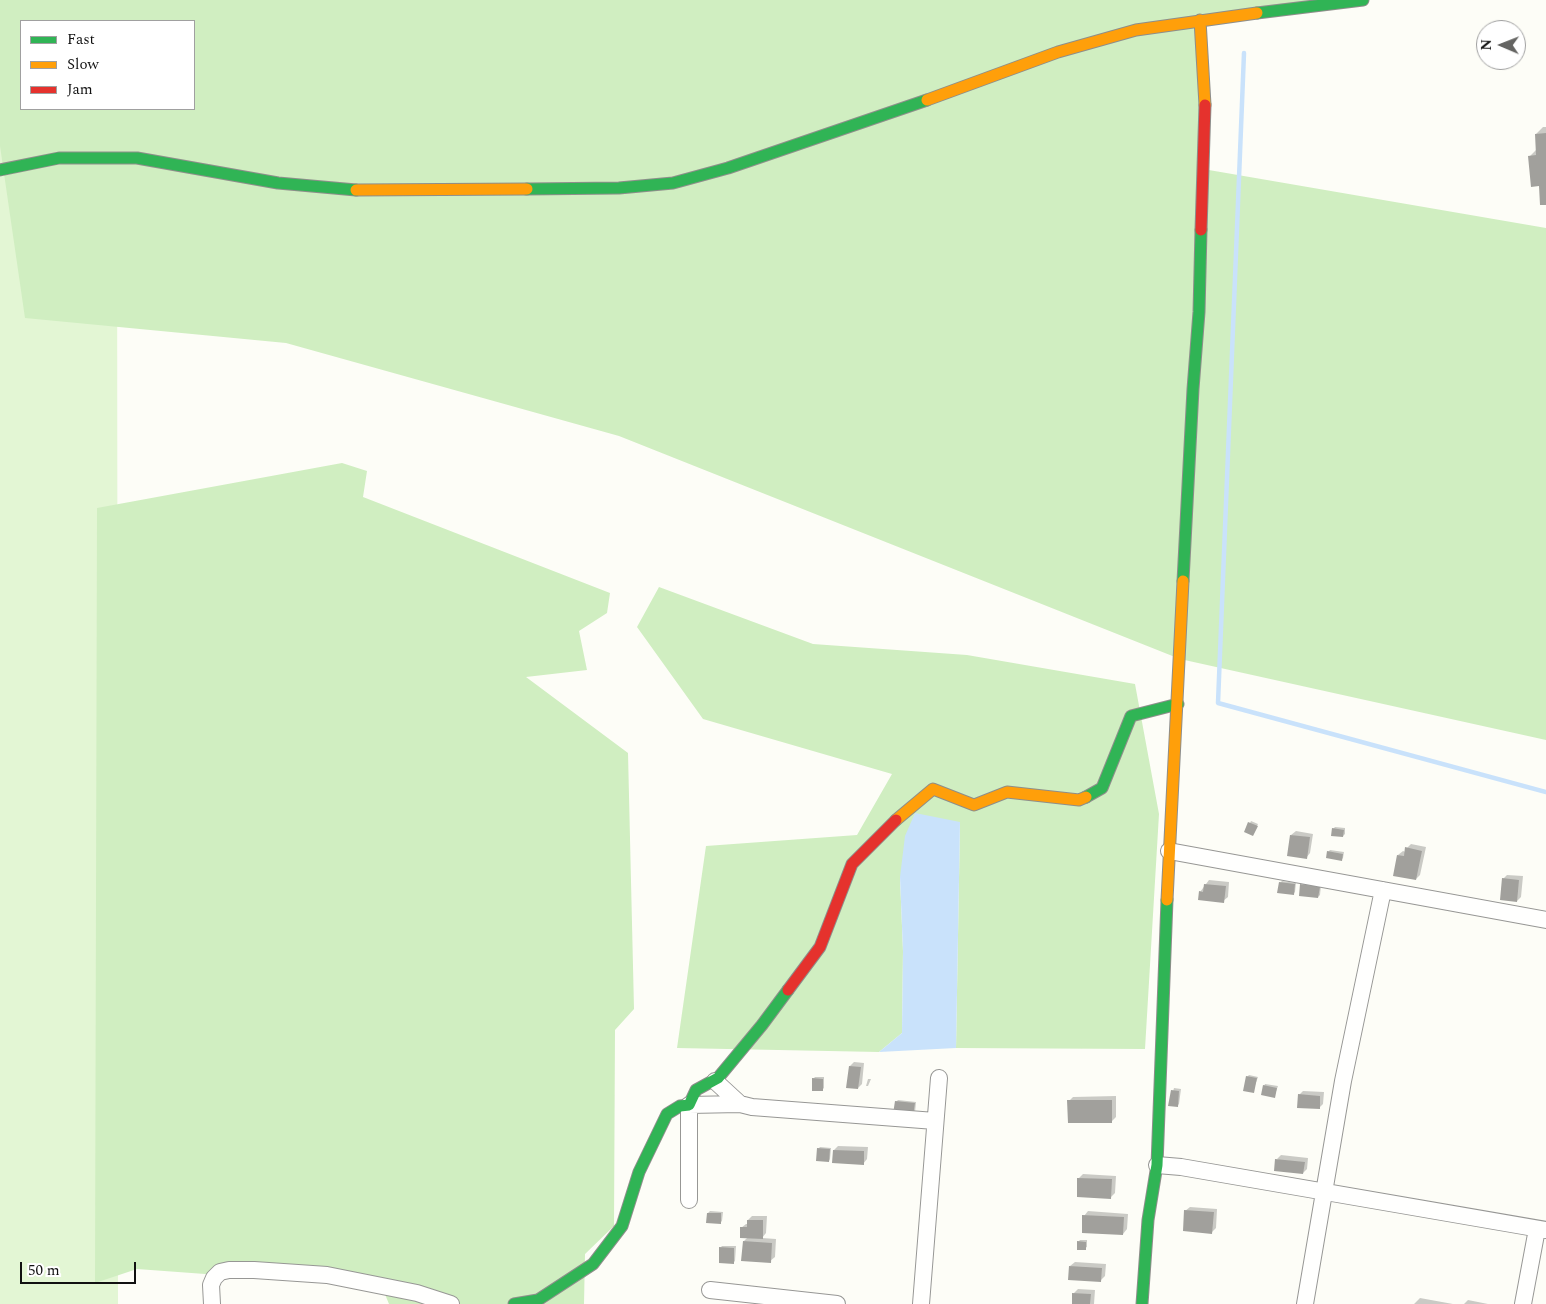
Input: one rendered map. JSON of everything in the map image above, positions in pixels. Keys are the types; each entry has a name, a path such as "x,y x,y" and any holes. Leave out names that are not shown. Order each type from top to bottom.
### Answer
{"street":[{"path":"0,170 60,158 137,158 278,183 352,190 619,188 673,183 728,168 822,137 1058,52 1136,30 1200,20 1363,0"},
{"path":"1142,1304 1148,1220 1157,1165 1169,851 1193,389 1200,293 1205,109 1200,20"},
{"path":"689,1200 689,1105 696,1090 714,1081 762,1025 820,947 852,864 903,813 933,789 974,806 1007,792 1079,800 1102,788 1131,716 1178,704"},
{"path":"1169,851 1546,920"},
{"path":"1304,1304 1343,1081 1383,890"},
{"path":"921,1304 939,1078"},
{"path":"714,1081 740,1104"},
{"path":"514,1304 538,1300 593,1264 622,1226 639,1172 667,1114 680,1106 740,1104 935,1121"},
{"path":"1157,1165 1181,1167 1542,1229 1523,1304"},
{"path":"212,1304 210,1285 220,1272 229,1270 327,1275 417,1294 451,1304"},
{"path":"710,1290 837,1304"}],"green space":[{"path":"0,0 20,20 20,110 117,110 118,1304 0,1304"},
{"path":"0,0 1363,0 1200,20 1203,169 1546,228 1546,740 1180,659 619,436 286,343 25,318 0,146"},
{"path":"342,463 367,471 363,497 610,593 607,613 579,631 587,670 526,677 628,753 634,1009 615,1030 614,1226 585,1254 584,1304 389,1304 382,1287 137,1269 95,1283 97,508"},
{"path":"659,587 813,644 967,655 1135,684 1159,814 1145,1049 956,1048 960,822 900,877 903,951 902,1033 879,1052 677,1048 706,846 857,835 892,774 703,719 637,627"}],"water":[{"path":"915,813 960,822 956,1048 879,1052 902,1033 903,951 900,877 905,836"}],"building":[{"path":"1546,133 1546,205 1540,205 1539,186 1531,187 1528,156 1536,155 1535,134"},
{"path":"1248,822 1258,826 1253,836 1244,832"},
{"path":"1332,828 1344,830 1343,837 1331,836"},
{"path":"1290,835 1310,837 1307,859 1287,856"},
{"path":"1405,847 1422,851 1416,880 1393,876 1397,855 1404,856"},
{"path":"1327,851 1343,854 1342,861 1326,858"},
{"path":"1502,878 1519,880 1517,902 1500,900"},
{"path":"1279,882 1295,884 1294,895 1277,893"},
{"path":"1204,884 1226,886 1224,903 1198,900 1199,891 1203,892"},
{"path":"1300,884 1320,887 1318,898 1299,896"},
{"path":"849,1066 861,1067 858,1089 846,1088"},
{"path":"1246,1076 1257,1078 1254,1093 1243,1091"},
{"path":"812,1078 823,1079 823,1091 812,1091"},
{"path":"1263,1085 1277,1088 1275,1098 1261,1095"},
{"path":"1171,1090 1179,1091 1178,1107 1168,1106"},
{"path":"1298,1094 1320,1096 1320,1109 1297,1108"},
{"path":"1067,1100 1112,1100 1112,1123 1068,1123"},
{"path":"895,1101 915,1103 913,1116 893,1114"},
{"path":"817,1148 830,1149 829,1162 816,1161"},
{"path":"833,1150 864,1151 864,1165 832,1163"},
{"path":"1275,1159 1305,1162 1303,1174 1274,1171"},
{"path":"1077,1178 1112,1179 1111,1199 1077,1197"},
{"path":"1184,1210 1214,1212 1212,1234 1183,1231"},
{"path":"707,1213 721,1213 721,1224 706,1223"},
{"path":"1082,1215 1124,1217 1123,1235 1082,1233"},
{"path":"747,1220 763,1220 763,1239 740,1238 740,1227 747,1227"},
{"path":"743,1241 772,1243 771,1263 741,1261"},
{"path":"1077,1241 1086,1242 1086,1250 1077,1250"},
{"path":"719,1247 734,1248 734,1264 719,1263"},
{"path":"1069,1266 1102,1268 1101,1282 1068,1280"},
{"path":"1072,1293 1091,1294 1090,1304 1072,1304"}],"waterway":[{"path":"1244,53 1218,703 1546,792"}],"traffic: fast":[{"path":"1257,13 1363,0"},
{"path":"527,189 619,188 673,183 728,168 927,100"},
{"path":"0,170 59,158 137,158 278,183 356,190"},
{"path":"1183,581 1199,312 1201,230"},
{"path":"1086,797 1102,788 1131,716 1178,704"},
{"path":"1142,1304 1148,1220 1157,1165 1167,900"},
{"path":"514,1304 538,1300 593,1264 622,1226 639,1172 667,1114 680,1106 689,1105 696,1090 718,1078 788,990"}],"traffic: slow":[{"path":"927,100 1058,52 1136,30 1257,13"},
{"path":"1200,20 1205,105"},
{"path":"356,190 527,189"},
{"path":"1167,900 1183,581"},
{"path":"896,820 933,789 974,805 1007,792 1079,800 1086,797"}],"traffic: jam":[{"path":"1201,230 1205,105"},
{"path":"788,990 820,947 852,864 896,820"}]}
